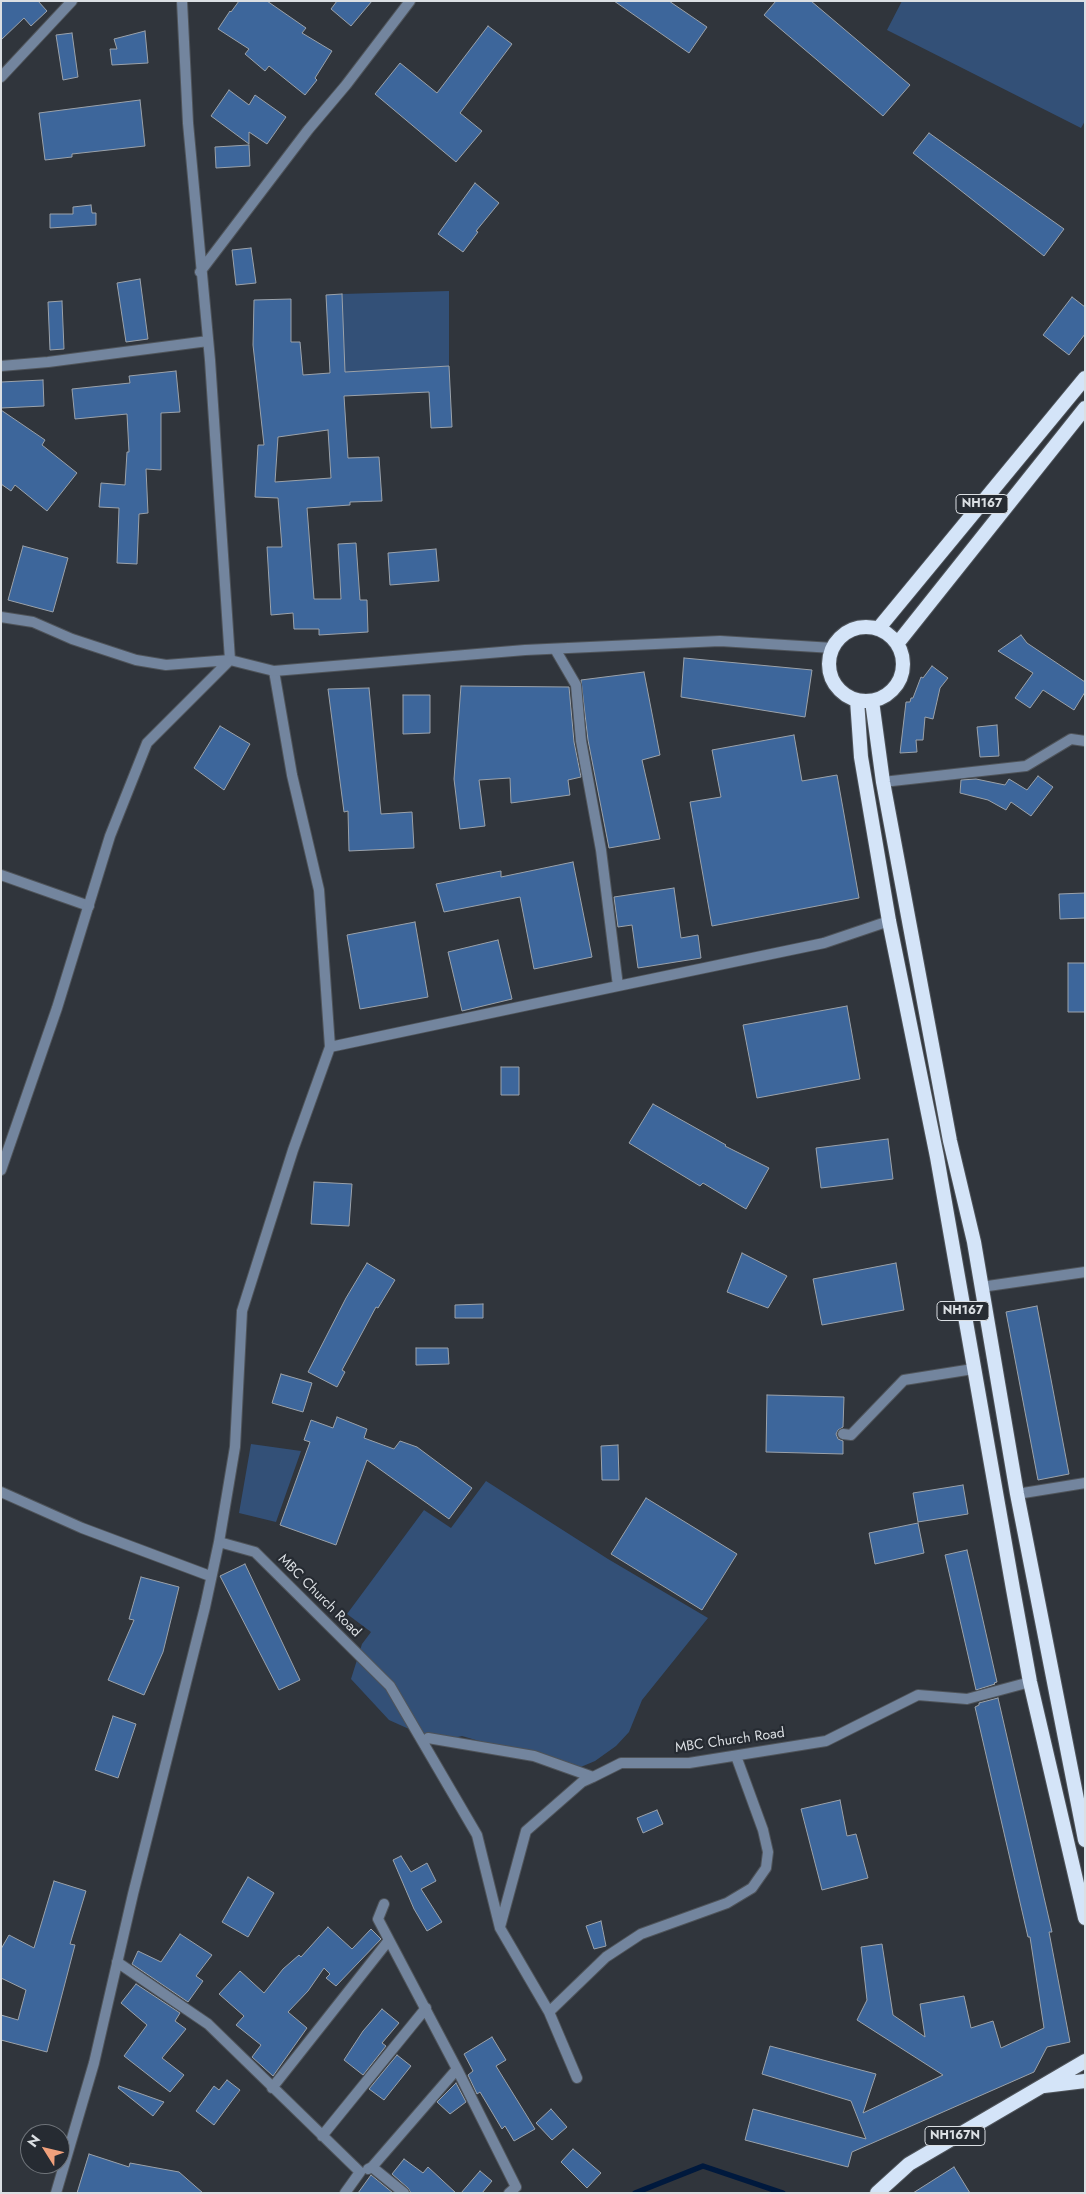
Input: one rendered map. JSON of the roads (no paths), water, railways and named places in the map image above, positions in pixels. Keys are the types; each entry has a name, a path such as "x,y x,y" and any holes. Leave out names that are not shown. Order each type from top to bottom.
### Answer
{"highway":[{"name":"NH167","path":"878,629 1085,378"},
{"name":"NH167","path":"897,644 1085,408"},
{"path":"868,627 878,629 897,644 902,655 899,679 893,689 884,696 872,700 857,700 847,696 838,689 832,680 829,658 839,639 852,630 868,627"},
{"name":"NH167","path":"857,700 865,782 889,922 937,1157 973,1369 1030,1682 1085,1918"},
{"name":"NH167","path":"872,700 883,782 950,1141 974,1242 1018,1494 1085,1840"},
{"name":"NH167N","path":"877,2193 909,2164 1085,2061"},
{"name":"NH167N","path":"1039,2087 1085,2081"}],"street":[{"path":"1,77 72,1"},
{"path":"1,1170 57,1008 110,836 147,744 230,660 208,341 200,272 188,123 182,1"},
{"path":"200,272 308,130 346,85 410,1"},
{"path":"1,366 48,362 208,341"},
{"path":"1,617 33,622 72,639 136,660 166,665 230,660 274,671 555,649 720,641 833,648"},
{"path":"555,649 576,686 581,741 601,850 618,986"},
{"path":"56,2193 94,2063 117,1962 198,1636 219,1542 235,1447 242,1311 293,1150 330,1047 319,890 292,775 274,671"},
{"path":"883,782 1026,766 1070,739 1085,741"},
{"path":"1,874 89,906"},
{"path":"330,1047 824,943 889,922"},
{"path":"981,1287 1085,1272"},
{"path":"843,1434 851,1435 904,1380 973,1369"},
{"path":"1018,1494 1085,1483"},
{"path":"1,1492 82,1528 210,1576"},
{"name":"MBC Church Road","path":"219,1542 255,1552 390,1686 477,1835 500,1928 549,2012 577,2078"},
{"name":"MBC Church Road","path":"500,1928 526,1831 582,1782 622,1763 689,1763 826,1740 918,1695 967,1699 1030,1682"},
{"path":"428,1738 534,1756 593,1777"},
{"path":"549,2012 606,1958 641,1934 727,1902 752,1888 766,1868 768,1852 736,1756"},
{"path":"384,1904 378,1919 426,2008 516,2187 510,2193"},
{"path":"272,2088 389,1940"},
{"path":"117,1962 208,2024 360,2172"},
{"path":"322,2136 426,2008"},
{"path":"345,2193 360,2172 372,2167 457,2069"},
{"path":"372,2167 404,2193"}],"waterway":[{"path":"635,2193 703,2166 783,2193"}]}
